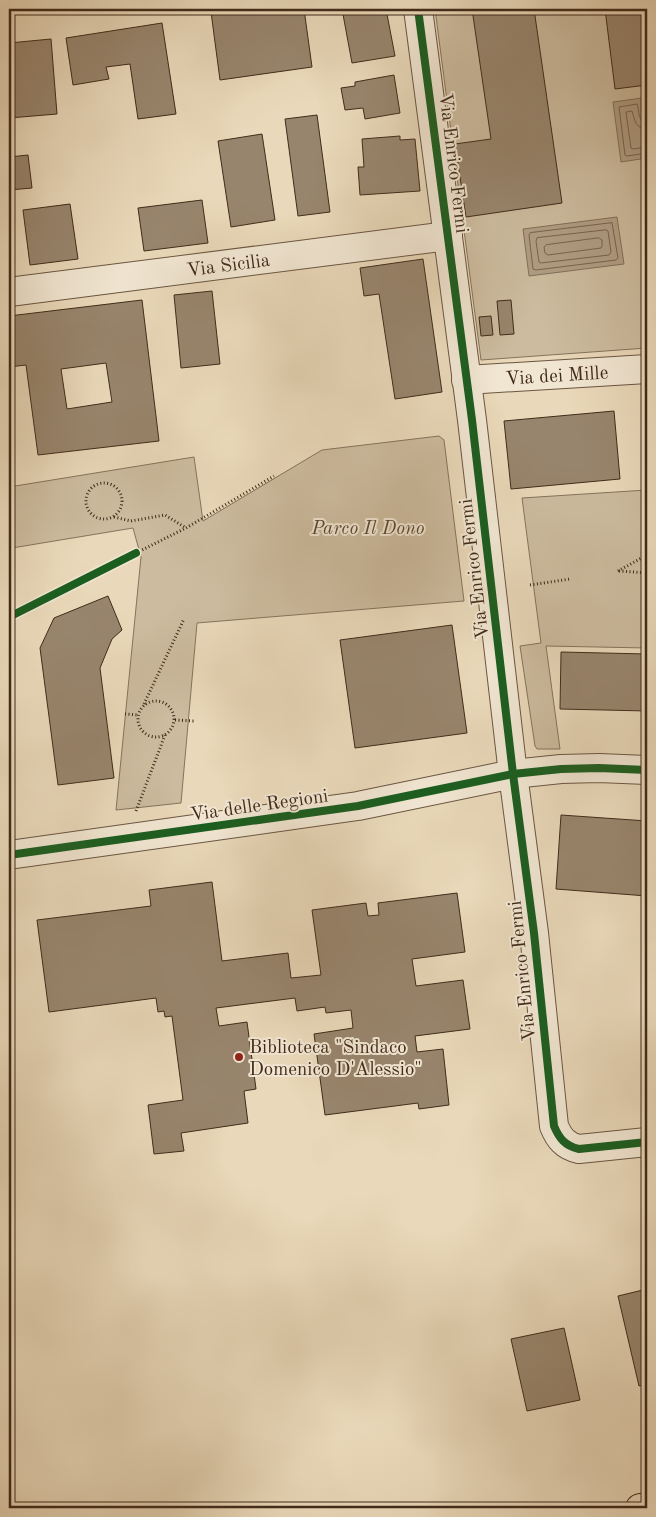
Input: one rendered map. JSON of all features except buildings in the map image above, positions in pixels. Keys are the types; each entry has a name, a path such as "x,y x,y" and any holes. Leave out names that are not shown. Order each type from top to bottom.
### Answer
{"main road":[{"path":"640,1508 647,1507"}],"street":[{"name":"Via Enrico Fermi","path":"418,9 534,933 554,1126 560,1139 569,1146 579,1149 647,1142"},
{"name":"Via Sicilia","path":"9,292 448,236"},
{"name":"Via dei Mille","path":"466,380 647,369"},
{"name":"Via delle Regioni","path":"9,855 358,806 513,774 561,769 647,770"}],"path":[{"path":"128,557 186,528 274,476"},
{"path":"113,517 121,508 122,502 119,490 109,483 97,483 88,491 86,498 87,509 96,517 101,519 113,517 131,521 165,515 186,528"},
{"path":"647,555 618,571 647,573"},
{"path":"530,586 570,579"},
{"path":"165,735 148,736 139,727 138,716 184,619"},
{"path":"134,814 165,735 173,726 175,720 174,714 167,704 155,700 144,705"},
{"path":"125,714 138,716"},
{"path":"175,720 194,721"}],"green space":[{"path":"435,9 647,9 647,348 481,360"},
{"name":"Parco Il Dono","path":"439,436 444,440 464,601 197,623 181,803 116,810 141,557 133,528 12,548 9,522 9,487 194,457 203,521 322,450"},
{"path":"647,490 647,648 546,646 560,749 537,749 520,646 541,643 522,498"}],"water":[{"path":"642,98 647,135 647,158 621,162 613,102"},
{"path":"617,217 624,264 529,276 523,229"}],"cycle path":[{"path":"418,9 472,420 513,774 534,933 554,1126 563,1141 579,1149 647,1142"},
{"path":"9,617 136,553"},
{"path":"9,855 358,806 513,774 561,769 647,770"}],"place":[{"name":"Biblioteca \"Sindaco Domenico D'Alessio\"","path":"239,1057"}]}
